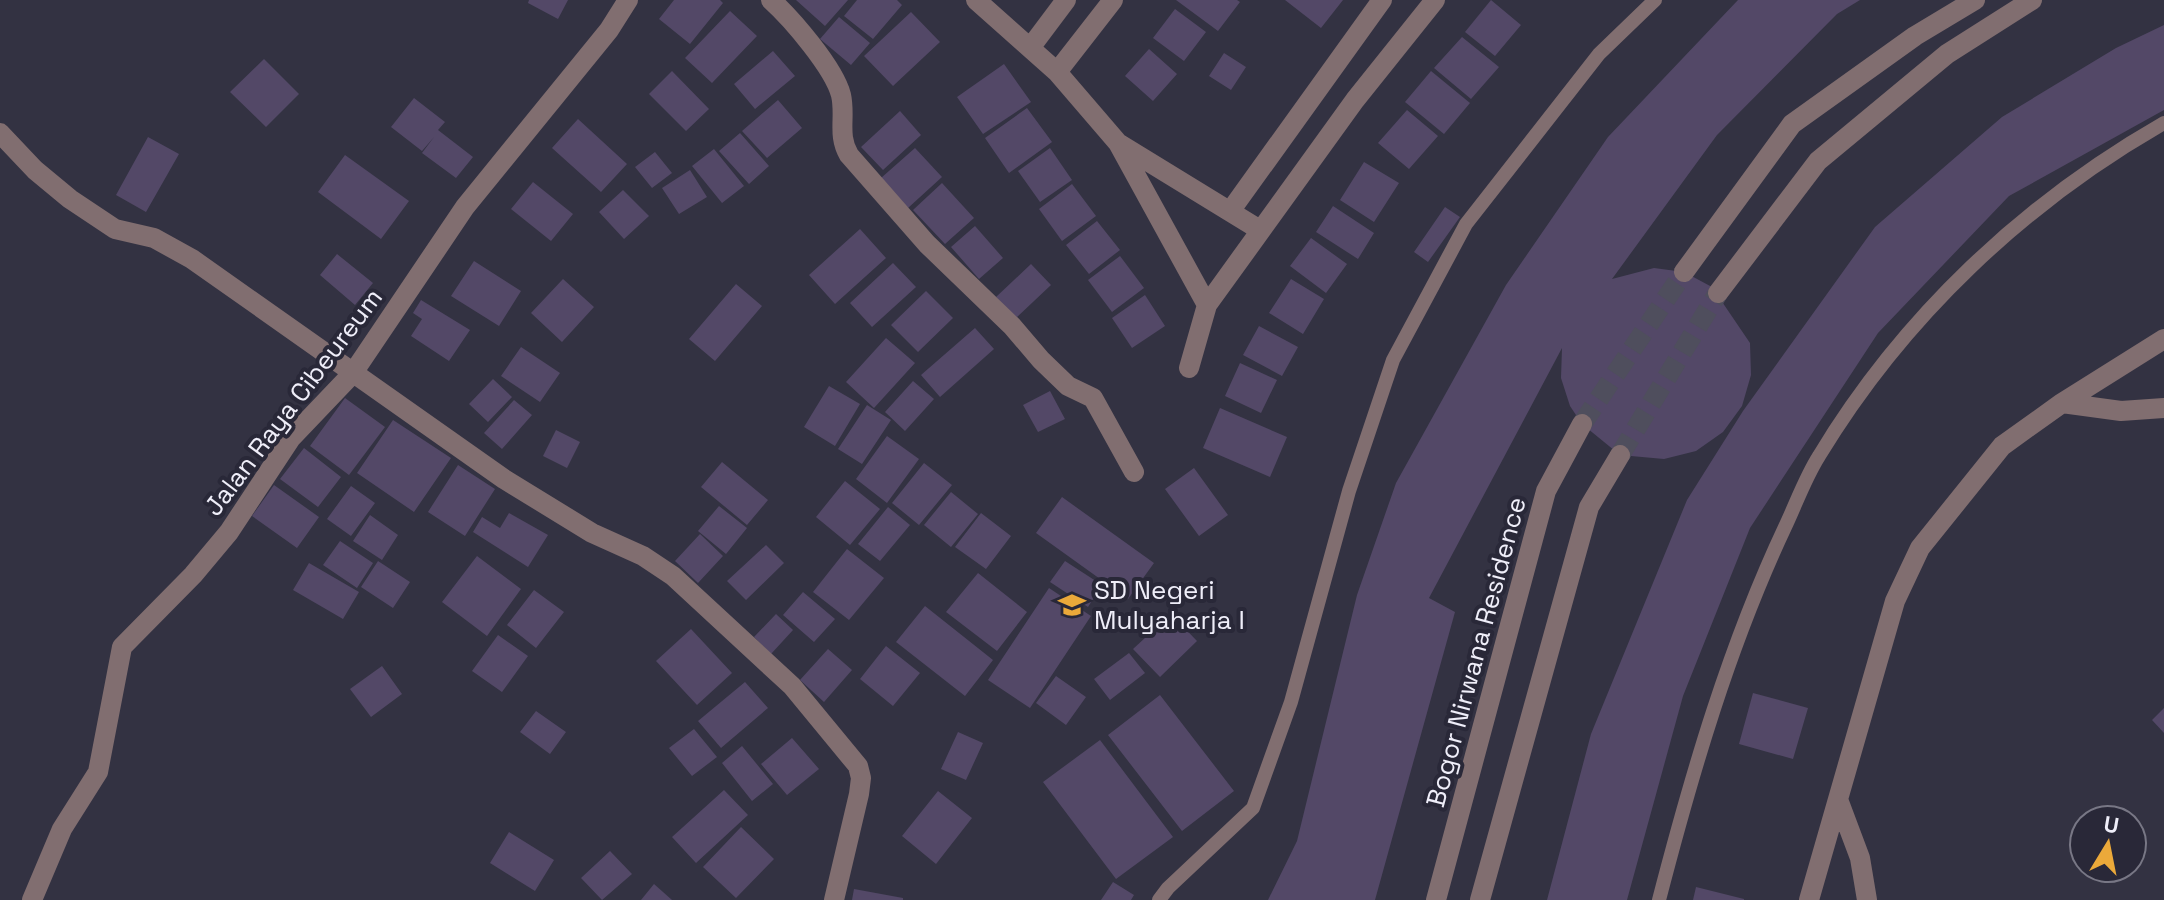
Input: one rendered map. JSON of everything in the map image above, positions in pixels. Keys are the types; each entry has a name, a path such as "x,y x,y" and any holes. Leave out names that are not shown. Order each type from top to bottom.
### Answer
{"street":[{"name":"Jalan Raya Cibeureum","path":"32,900 62,829 98,772 122,647 193,575 229,532 291,438 353,373 465,207 609,30 628,0"},
{"path":"771,0 786,14 839,89 843,108 841,138 849,155 927,244 1012,326 1041,360 1068,386 1093,398 1134,472"},
{"path":"976,0 1057,72 1118,143 1207,305"},
{"path":"1030,48 1066,0"},
{"path":"1057,72 1113,0"},
{"path":"1231,210 1382,0"},
{"path":"1189,368 1207,305 1355,100 1435,0"},
{"path":"1684,272 1792,124 1915,36 1975,0"},
{"path":"1718,293 1818,161 1947,54 2032,0"},
{"path":"0,133 35,170 70,199 115,229 154,238 192,259 504,479 592,533 643,556 673,576 792,686 858,766 861,778 834,900"},
{"path":"1118,143 1260,230"},
{"path":"1809,900 1895,601 1913,561 1946,513 2002,446 2062,403 2164,339"},
{"path":"2062,403 2121,411 2164,408"},
{"name":"Bogor Nirwana Residence","path":"1436,900 1546,491 1582,424"},
{"path":"1480,900 1589,507 1620,455"},
{"path":"1839,802 1860,858 1867,900"}],"lane":[{"path":"1159,900 1253,808 1291,702 1349,491 1393,360 1466,224 1599,54 1655,0"},
{"path":"1659,900 1690,783 1751,599 1818,457 1885,362 1925,312 2006,233 2109,155 2164,123"}],"building":[{"path":"529,0 568,0 558,19 528,3"},
{"path":"674,0 720,0 723,3 690,44 659,19"},
{"path":"796,0 848,0 825,26"},
{"path":"857,0 897,0 902,5 873,39 844,16"},
{"path":"1176,0 1237,0 1240,2 1218,31"},
{"path":"1285,0 1343,0 1321,28"},
{"path":"1491,0 1521,25 1495,56 1465,32"},
{"path":"1738,0 1860,0 1837,14 1717,135 1612,279 1654,268 1684,272 1712,287 1750,343 1751,375 1742,406 1723,432 1696,451 1664,459 1620,455 1582,424 1570,406 1561,378 1562,348 1429,598 1455,612 1375,900 1268,900 1297,841 1357,595 1396,483 1506,285 1608,137"},
{"path":"1175,9 1206,32 1184,61 1153,38"},
{"path":"730,11 757,36 712,83 685,58"},
{"path":"911,12 940,42 893,86 864,56"},
{"path":"839,17 870,43 851,65 820,39"},
{"path":"2164,25 2164,110 2009,196 1878,333 1750,528 1683,696 1627,900 1547,900 1591,734 1687,500 1743,411 1875,227 2002,117 2116,48"},
{"path":"1462,37 1499,67 1471,99 1434,68"},
{"path":"1149,49 1177,74 1153,101 1125,76"},
{"path":"773,51 795,76 755,109 734,84"},
{"path":"1224,53 1246,67 1231,90 1209,76"},
{"path":"264,59 299,94 266,127 230,92"},
{"path":"1004,64 1031,102 983,134 957,97"},
{"path":"672,71 709,109 686,131 649,94"},
{"path":"1431,71 1470,103 1444,134 1405,102"},
{"path":"414,98 445,122 438,130 473,157 456,178 422,153 434,137 422,151 391,127"},
{"path":"778,100 802,128 767,158 742,131"},
{"path":"1027,108 1052,142 1009,173 985,138"},
{"path":"1407,110 1438,136 1409,169 1378,143"},
{"path":"900,111 921,135 883,170 861,147"},
{"path":"578,119 627,164 601,192 552,148"},
{"path":"740,133 769,166 749,184 719,151"},
{"path":"148,137 179,154 146,212 116,195"},
{"path":"915,148 942,177 908,208 881,178"},
{"path":"1050,148 1072,180 1040,202 1018,171"},
{"path":"714,149 744,186 722,203 692,166"},
{"path":"655,152 672,173 652,188 635,167"},
{"path":"345,155 409,201 381,239 318,192"},
{"path":"1364,162 1399,183 1374,222 1340,200"},
{"path":"690,170 707,197 679,214 662,188"},
{"path":"533,182 573,214 551,241 511,209"},
{"path":"942,183 974,218 945,244 913,210"},
{"path":"1072,184 1096,216 1062,241 1039,209"},
{"path":"623,190 649,216 624,239 599,212"},
{"path":"1333,206 1374,233 1358,259 1316,232"},
{"path":"1445,207 1460,217 1428,262 1414,252"},
{"path":"1097,221 1120,250 1089,274 1066,245"},
{"path":"975,226 1003,258 979,279 951,247"},
{"path":"860,229 886,258 835,304 809,275"},
{"path":"1311,238 1347,264 1326,293 1290,266"},
{"path":"337,254 373,283 355,305 320,275"},
{"path":"1120,256 1144,288 1112,312 1088,280"},
{"path":"474,261 521,291 499,326 451,296"},
{"path":"893,263 916,287 872,327 850,303"},
{"path":"1031,264 1051,285 1016,318 996,297"},
{"path":"563,279 594,307 562,342 531,313"},
{"path":"1291,279 1324,299 1303,334 1269,313"},
{"path":"736,284 762,306 715,361 689,339"},
{"path":"926,291 953,318 918,352 891,325"},
{"path":"1145,295 1165,326 1132,348 1112,318"},
{"path":"421,300 470,330 449,361 411,336 422,319 413,313"},
{"path":"1259,326 1298,347 1282,376 1243,355"},
{"path":"975,328 994,349 940,397 921,375"},
{"path":"886,338 915,363 874,408 846,382"},
{"path":"521,347 560,373 540,402 501,376"},
{"path":"1240,363 1277,380 1261,413 1225,396"},
{"path":"493,379 512,397 488,422 469,404"},
{"path":"913,381 934,399 905,431 885,412"},
{"path":"829,386 860,404 835,446 804,427"},
{"path":"1050,391 1065,419 1038,432 1023,405"},
{"path":"345,398 385,427 349,475 310,446"},
{"path":"514,400 532,415 502,449 484,433"},
{"path":"867,405 891,420 862,464 838,449"},
{"path":"1220,408 1287,437 1270,477 1203,448"},
{"path":"393,420 451,458 414,512 357,473"},
{"path":"556,430 580,442 567,468 543,456"},
{"path":"887,436 919,459 887,503 856,479"},
{"path":"304,448 341,477 318,507 280,479"},
{"path":"722,462 768,500 747,525 701,487"},
{"path":"924,463 952,485 919,525 892,503"},
{"path":"458,465 495,489 465,536 428,512"},
{"path":"1194,468 1228,515 1199,536 1165,489"},
{"path":"845,481 880,509 850,545 816,517"},
{"path":"274,485 319,517 297,548 252,516"},
{"path":"351,486 375,503 351,536 327,519"},
{"path":"951,492 978,514 951,547 924,525"},
{"path":"1062,497 1154,563 1128,599 1036,533"},
{"path":"719,506 747,528 726,554 698,531"},
{"path":"888,507 910,525 880,561 858,544"},
{"path":"509,513 548,535 528,567 473,532 482,517 500,528"},
{"path":"981,513 1011,536 986,569 955,547"},
{"path":"370,515 398,535 382,560 353,541"},
{"path":"700,534 723,556 698,583 675,561"},
{"path":"340,541 373,563 357,588 323,565"},
{"path":"766,545 784,563 746,600 727,581"},
{"path":"847,549 884,578 849,620 813,592"},
{"path":"477,556 521,589 487,636 442,602"},
{"path":"378,561 410,582 393,608 361,587"},
{"path":"1065,561 1102,585 1088,607 1050,582"},
{"path":"309,563 359,592 343,619 293,590"},
{"path":"978,573 1027,612 997,651 946,612"},
{"path":"1049,588 1091,616 1030,708 988,680"},
{"path":"534,590 564,612 536,648 507,625"},
{"path":"803,592 835,619 814,642 783,615"},
{"path":"925,606 993,660 965,696 896,642"},
{"path":"776,614 793,630 771,654 754,637"},
{"path":"1171,614 1197,641 1160,677 1133,649"},
{"path":"691,629 732,673 697,705 656,661"},
{"path":"498,635 528,656 502,692 472,671"},
{"path":"886,646 920,673 893,706 860,679"},
{"path":"828,649 852,670 824,702 800,680"},
{"path":"1129,653 1145,673 1110,700 1094,679"},
{"path":"382,666 402,694 371,717 350,689"},
{"path":"1056,676 1086,697 1066,725 1036,703"},
{"path":"745,682 768,708 721,748 698,721"},
{"path":"1753,693 1808,708 1793,759 1739,744"},
{"path":"1160,695 1234,791 1182,831 1108,735"},
{"path":"2164,708 2164,733 2152,720"},
{"path":"536,711 566,732 550,754 520,732"},
{"path":"694,729 717,757 692,776 669,748"},
{"path":"958,732 983,743 966,780 941,769"},
{"path":"792,738 819,769 787,795 761,764"},
{"path":"1100,740 1173,837 1116,879 1043,782"},
{"path":"742,746 773,784 752,801 722,763"},
{"path":"724,790 748,815 696,863 672,837"},
{"path":"938,791 972,818 936,864 902,836"},
{"path":"741,827 774,859 736,898 703,867"},
{"path":"509,832 554,860 535,891 490,863"},
{"path":"610,851 632,874 602,900 581,878"},
{"path":"1113,882 1134,895 1131,900 1101,900"},
{"path":"654,884 672,900 641,900"},
{"path":"1696,887 1744,899 1744,900 1693,900"},
{"path":"854,889 903,898 903,900 852,900"}],"tunnel":[{"path":"1582,424 1684,272"},
{"path":"1620,455 1718,293"}],"place":[{"name":"SD Negeri Mulyaharja I","path":"1072,605"}]}
